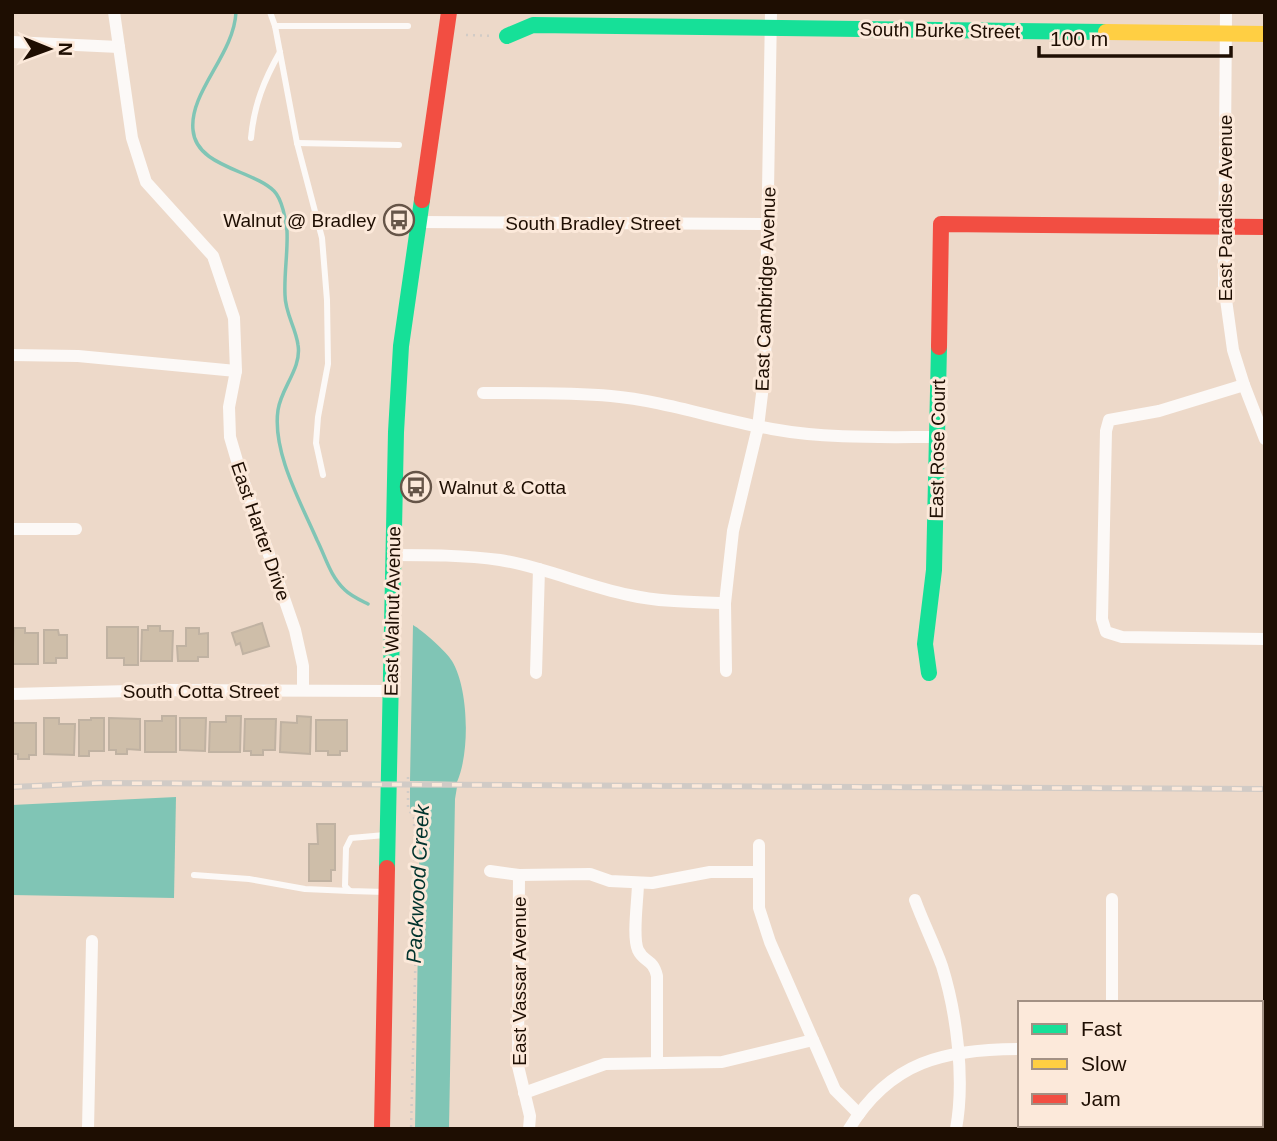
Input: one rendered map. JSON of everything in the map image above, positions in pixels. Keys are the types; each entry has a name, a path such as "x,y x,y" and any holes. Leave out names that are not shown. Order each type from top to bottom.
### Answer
{"street":[{"name":"East Harter Drive","path":"114,12 132,138 146,182 213,256 234,318 236,372 229,407 230,437 295,630 303,666 303,690"},
{"name":"East Walnut Avenue","path":"382,1129 393,555 401,346 449,12"},
{"name":"East Paradise Avenue","path":"1226,12 1223,227 1226,313 1233,350 1265,439"},
{"name":"South Burke Street","path":"507,36 533,26 574,19 771,20 1265,34"},
{"name":"East Cambridge Avenue","path":"726,671 725,603 733,531 758,427 765,369 771,20"},
{"path":"12,42 119,47"},
{"name":"South Bradley Street","path":"419,222 767,224"},
{"name":"East Rose Court","path":"929,673 925,644 934,570 941,224 1223,227"},
{"path":"1223,227 1265,227"},
{"path":"12,355 78,356 236,372"},
{"path":"1244,385 1159,411 1109,420 1106,431 1102,619 1106,632 1122,637 1265,639"},
{"path":"483,393 609,396 671,405 758,427 834,436 937,437"},
{"path":"12,528 76,528"},
{"path":"393,555 468,556 501,560 631,596 725,603"},
{"path":"536,673 539,569"},
{"name":"South Cotta Street","path":"12,694 111,691 390,691"},
{"path":"759,845 759,908 770,942 835,1090 859,1114"},
{"path":"490,871 519,875 590,874 610,881 638,883 652,883 710,872 758,872"},
{"name":"East Vassar Avenue","path":"519,875 518,1066 530,1116 529,1129"},
{"path":"638,883 636,943 639,953 655,965 657,976 657,1063"},
{"path":"1112,899 1112,1001"},
{"path":"915,900 942,967 953,1019 960,1104 956,1129"},
{"path":"89,1129 92,941"},
{"path":"524,1093 605,1064 722,1062 813,1040"},
{"path":"849,1129 888,1080 957,1052 1018,1049"}],"lane":[{"path":"270,12 322,238 328,364 316,443 323,475"},
{"path":"275,26 408,26"},
{"path":"251,138 253,114 263,82 280,52"},
{"path":"298,143 399,145"},
{"path":"350,891 345,887 345,864 346,848 351,838 387,835"},
{"path":"194,875 249,879 305,889 386,892"}],"path":[{"path":"466,35 481,36"},
{"path":"408,777 408,809 414,817 416,940 411,1129"}],"water":[{"path":"413,625 449,657 458,673 464,704 466,738 457,782 410,781"},
{"path":"410,787 457,787 449,1129 415,1129 420,811 410,809"},
{"path":"176,797 174,898 12,895 12,805"}],"building":[{"path":"262,623 269,646 243,654 240,643 236,645 232,633"},
{"path":"148,626 160,626 160,631 173,631 172,661 141,661 142,630 148,630"},
{"path":"107,627 138,627 138,665 124,665 124,658 107,658"},
{"path":"14,628 25,628 25,633 38,633 38,664 12,664"},
{"path":"186,628 199,628 199,634 208,633 208,657 198,657 198,661 178,661 177,646 186,646"},
{"path":"44,630 58,630 59,635 67,635 67,658 56,658 56,663 44,663"},
{"path":"162,716 176,716 176,752 145,752 145,721 162,721"},
{"path":"226,716 241,716 240,752 209,752 210,722 226,722"},
{"path":"297,716 311,717 310,754 280,752 281,722 297,723"},
{"path":"44,718 59,718 59,724 75,724 74,755 44,754"},
{"path":"104,718 104,751 89,751 89,756 79,756 79,720"},
{"path":"109,718 140,719 140,750 127,749 127,754 116,754 116,750 109,750"},
{"path":"180,718 206,718 205,751 180,750"},
{"path":"245,719 276,719 275,750 263,750 263,755 251,755 251,751 244,751"},
{"path":"316,720 347,720 347,751 340,751 340,755 328,755 328,751 316,751"},
{"path":"12,723 36,723 36,755 29,755 29,759 18,759 18,754 12,754"},
{"path":"317,824 335,824 335,870 331,870 331,881 309,881 309,844 318,844"}],"waterway":[{"name":"Packwood Creek","path":"236,12 228,43 198,102 193,130 196,142 204,152 214,160 265,184 274,191 281,204 287,231 285,302 297,339 298,353 278,410 279,443 296,494 332,573 347,592 368,604"}],"railway":[{"path":"12,787 100,783 1265,789"}],"traffic: fast":[{"path":"507,36 533,25 1106,32"},
{"path":"387,868 396,432 401,346 422,200"},
{"path":"929,673 925,644 934,570 939,347"}],"traffic: slow":[{"path":"1106,32 1265,34"}],"traffic: jam":[{"path":"422,200 449,12"},
{"path":"939,347 941,224 1265,227"},
{"path":"382,1129 387,868"}],"place":[{"name":"Walnut @ Bradley","path":"399,220"},
{"name":"Walnut & Cotta","path":"416,487"}]}
